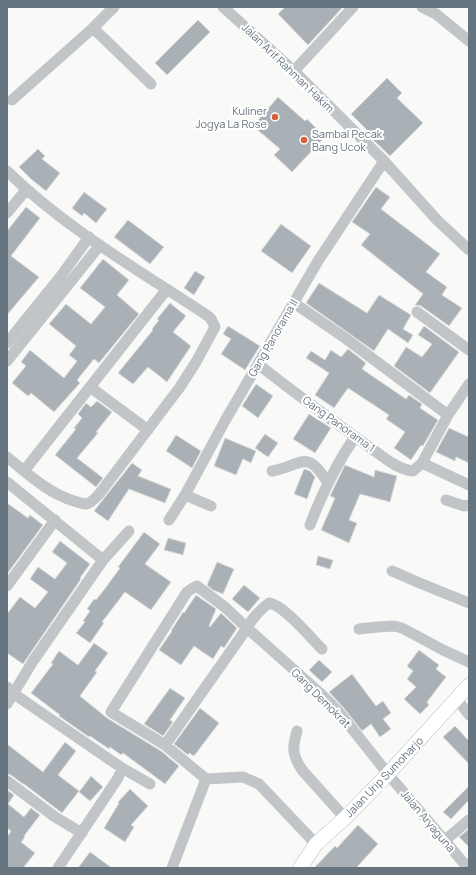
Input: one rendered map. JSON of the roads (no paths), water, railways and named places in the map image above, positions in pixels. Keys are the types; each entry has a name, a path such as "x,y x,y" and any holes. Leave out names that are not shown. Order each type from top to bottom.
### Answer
{"main road":[{"name":"Jalan Urip Sumoharjo","path":"301,867 316,844 345,818 388,774 469,685"}],"street":[{"path":"12,100 93,28 114,7"},
{"name":"Jalan Arif Rahman Hakim","path":"223,7 294,71 384,161 437,220 469,250"},
{"path":"294,71 353,7"},
{"path":"422,7 436,14 469,41"},
{"path":"93,28 152,84"},
{"name":"Gang Panorama II","path":"169,520 185,495 226,419 318,261 384,161"},
{"path":"7,171 26,190 100,245 211,319 214,327 213,332 192,368 148,430 100,493 92,501 87,504 69,500 52,492 7,457"},
{"path":"7,214 26,190"},
{"path":"7,343 89,237"},
{"path":"7,360 100,245"},
{"path":"24,471 167,289"},
{"path":"294,303 345,338 448,415"},
{"path":"417,312 469,350"},
{"name":"Gang Panorama 1","path":"258,364 304,400 402,469 413,471 422,463"},
{"path":"469,384 448,415 422,463 469,485"},
{"path":"90,387 148,430"},
{"path":"310,524 328,483 355,437"},
{"path":"272,471 285,468 295,462 305,461 318,468 328,483"},
{"path":"7,482 104,560"},
{"path":"185,495 211,506"},
{"path":"446,500 464,506 469,505"},
{"path":"7,586 55,520"},
{"path":"7,704 10,691 104,560 128,531"},
{"path":"392,570 469,603"},
{"name":"Gang Demokrat","path":"165,745 112,712 187,592 193,588 199,587 226,608 338,711 388,774"},
{"path":"316,844 259,784 243,777 206,779 165,745 248,628 252,620 269,603 274,604 288,615 322,649"},
{"path":"359,629 394,626 402,628 469,662"},
{"path":"10,691 122,768 150,784"},
{"path":"457,699 469,715"},
{"path":"298,731 293,746 294,755 298,764 345,818"},
{"path":"58,868 118,778 122,768"},
{"name":"Jalan Aryaguna","path":"388,774 468,868"},
{"path":"172,868 206,779"},
{"path":"7,782 55,817 82,833"},
{"path":"444,841 469,820"}],"place":[{"name":"Kuliner Jogya La Rose","path":"275,117"},
{"name":"Sambal Pecak Bang Ucok","path":"304,140"}]}
